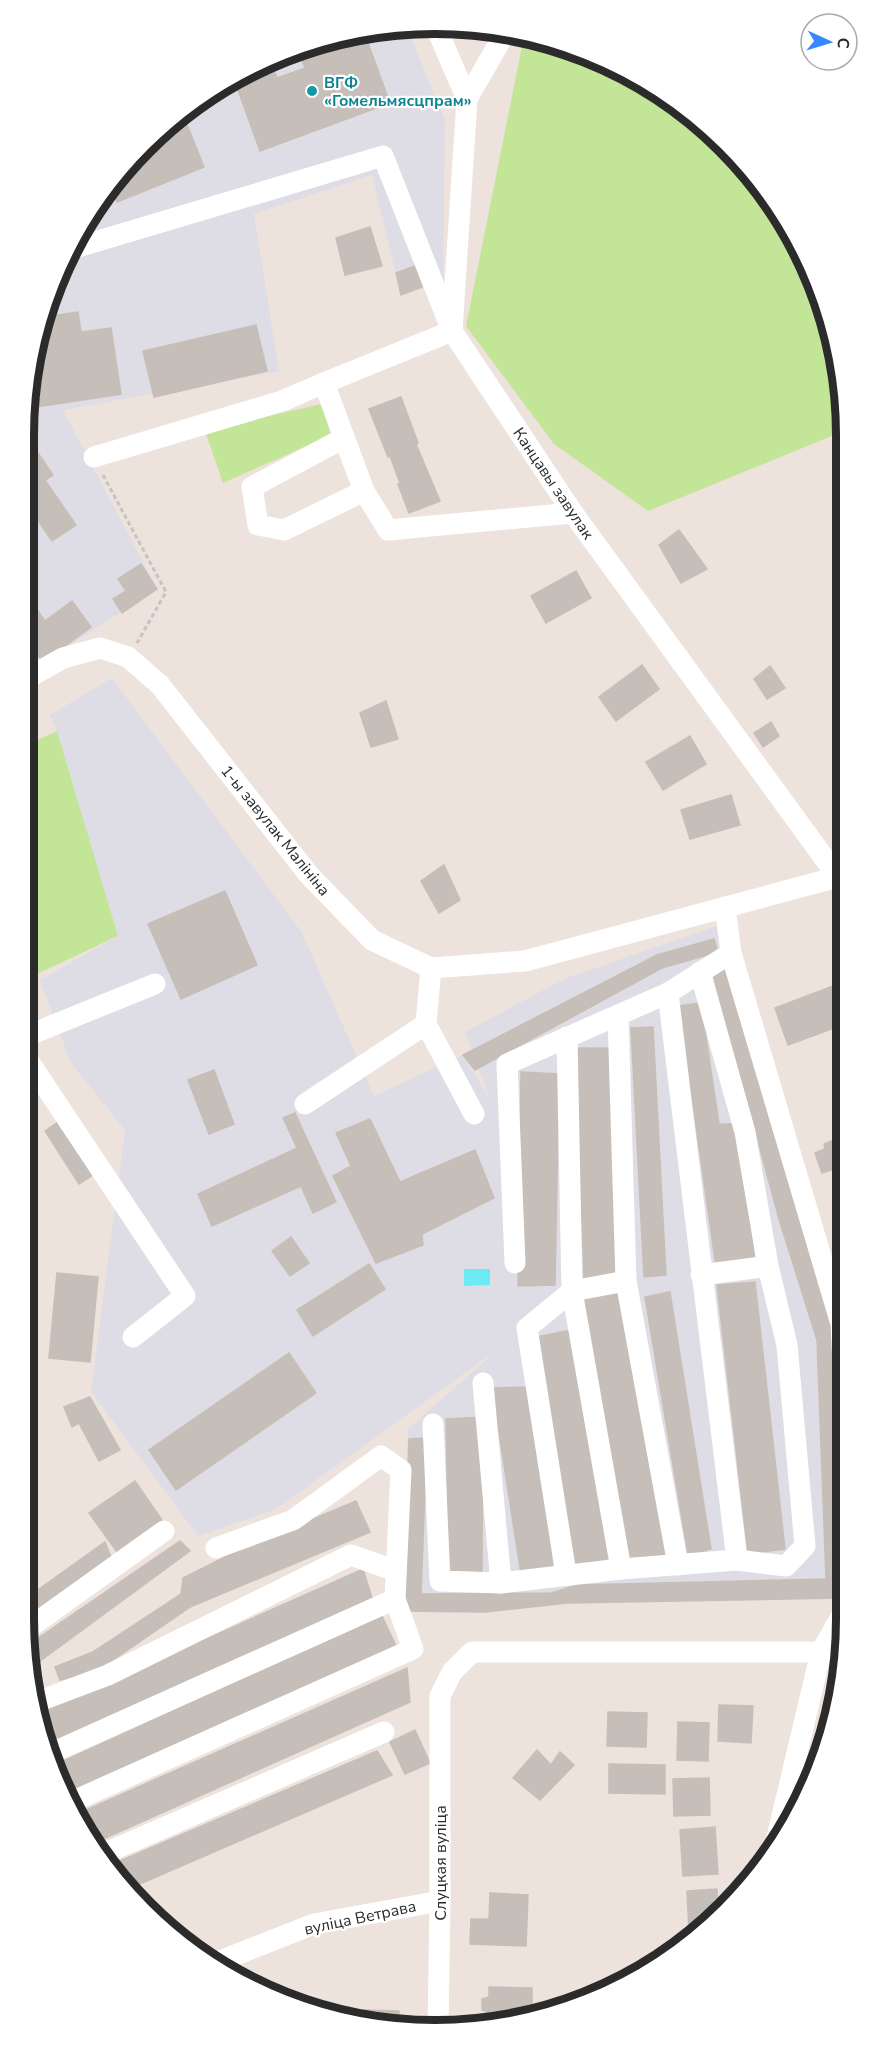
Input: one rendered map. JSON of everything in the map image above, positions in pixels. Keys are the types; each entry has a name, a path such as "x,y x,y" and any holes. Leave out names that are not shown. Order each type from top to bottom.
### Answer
{"street":[{"path":"439,34 467,99"},
{"path":"94,458 282,401 452,331 467,99 501,40"},
{"name":"Канцавы завулак","path":"83,245 383,156 452,331 573,513 836,869"},
{"path":"324,383 364,491 388,530 573,513"},
{"path":"344,438 252,486 258,525 284,530 364,491"},
{"name":"1-ы завулак Малініна","path":"34,674 63,658 100,648 128,657 160,685 309,875 372,940 430,968 525,961 836,877"},
{"path":"725,907 731,953 836,1300"},
{"path":"515,1263 507,1065 668,993 731,953"},
{"path":"430,968 426,1024 474,1114"},
{"path":"433,1424 440,1581 501,1583 621,1569 737,1560 786,1566 805,1546 787,1345 768,1266 746,1132 700,972"},
{"path":"34,1033 155,984"},
{"path":"668,993 737,1560"},
{"path":"618,1015 626,1281 678,1565"},
{"path":"305,1104 426,1024"},
{"path":"567,1037 572,1291 621,1569"},
{"path":"34,1069 185,1296 133,1337"},
{"path":"701,1275 768,1266"},
{"path":"566,1575 527,1328 572,1291 626,1281"},
{"path":"483,1383 501,1583"},
{"path":"77,1799 413,1649 395,1599 401,1470 381,1456 293,1520 216,1548"},
{"path":"34,1624 164,1531"},
{"path":"42,1700 108,1675 351,1555 396,1571"},
{"path":"57,1751 395,1599"},
{"path":"780,1825 821,1652 836,1625"},
{"name":"Слуцкая вуліца","path":"438,2020 440,1696 452,1672 472,1652 821,1652"},
{"path":"108,1851 384,1732"},
{"name":"вуліца Ветрава","path":"223,1960 314,1924 440,1901"}],"path":[{"path":"94,458 166,592 128,657"}],"shaded area":[{"path":"410,35 445,120 443,278 401,295 372,175 254,214 279,371 63,410 157,589 43,662 34,651 35,409 48,332 65,282 88,235 117,191 152,152 191,117 235,88 282,65 332,48 357,42"},
{"path":"112,678 302,933 374,1096 463,1055 490,1099 465,1032 564,979 720,925 723,966 834,1335 836,1598 567,1603 484,1612 402,1611 408,1429 498,1349 276,1509 198,1536 91,1392 125,1130 71,1063 40,980 118,936 57,731 50,715"}],"green space":[{"path":"523,44 539,48 589,65 636,88 680,117 700,134 754,191 783,235 806,282 815,307 829,357 836,409 836,434 648,511 554,444 466,326"},
{"path":"321,404 331,435 223,483 205,431"},
{"path":"57,731 118,936 34,975 34,741"}],"water":[{"path":"464,1269 490,1269 490,1285 464,1286"}],"building":[{"name":"ВГФ «Гомельмясцпрам»","path":"367,40 390,103 260,151 237,87 273,69 277,78 305,68 301,58"},
{"path":"186,121 204,167 117,202 114,195 134,171"},
{"path":"370,227 382,266 345,275 336,238"},
{"path":"415,266 422,287 401,295 396,273"},
{"path":"78,312 81,332 111,328 121,394 35,407 42,357 53,316"},
{"path":"256,325 267,371 154,397 143,351"},
{"path":"401,397 418,443 416,444 440,501 409,513 390,456 388,457 369,409"},
{"path":"34,447 53,475 45,480 76,525 52,541 34,515"},
{"path":"679,530 707,569 681,583 659,545"},
{"path":"141,564 157,589 122,613 113,599 126,591 118,579"},
{"path":"576,571 591,598 546,623 531,596"},
{"path":"72,601 91,627 43,662 34,650 34,606 45,621"},
{"path":"642,665 659,689 616,721 599,697"},
{"path":"770,666 785,688 767,699 754,679"},
{"path":"386,701 398,739 371,747 360,713"},
{"path":"771,722 779,736 763,747 754,733"},
{"path":"690,736 706,764 663,790 646,762"},
{"path":"731,795 740,825 690,839 681,810"},
{"path":"444,865 460,900 439,913 421,881"},
{"path":"225,891 257,965 181,999 148,924"},
{"path":"714,939 718,952 662,968 475,1070 463,1055 657,955"},
{"path":"723,966 834,1335 836,1598 567,1603 484,1612 402,1611 409,1439 427,1438 421,1594 551,1593 577,1585 826,1579 817,1340 779,1219 712,971"},
{"path":"836,985 836,1027 788,1045 775,1008"},
{"path":"701,1003 719,1124 737,1124 755,1261 716,1267 679,1006"},
{"path":"653,1027 666,1275 644,1277 631,1028"},
{"path":"576,1048 609,1048 617,1275 584,1278"},
{"path":"214,1070 234,1124 209,1134 188,1080"},
{"path":"521,1072 559,1074 555,1285 518,1286"},
{"path":"295,1113 336,1202 313,1213 301,1186 212,1226 198,1194 297,1148 283,1118"},
{"path":"64,1118 99,1171 79,1184 45,1131"},
{"path":"370,1119 400,1182 475,1150 494,1198 422,1234 423,1245 376,1263 333,1176 351,1166 336,1133"},
{"path":"836,1139 836,1168 822,1173 815,1153 825,1149 824,1144"},
{"path":"291,1237 309,1263 290,1276 272,1251"},
{"path":"369,1264 385,1289 313,1336 297,1310"},
{"path":"57,1273 98,1277 90,1362 49,1358"},
{"path":"755,1282 785,1549 748,1554 717,1285"},
{"path":"670,1292 711,1549 688,1555 645,1297"},
{"path":"617,1293 667,1554 627,1560 583,1298"},
{"path":"572,1330 610,1558 577,1571 536,1337"},
{"path":"289,1353 316,1393 176,1490 149,1450"},
{"path":"531,1387 553,1567 521,1574 492,1388"},
{"path":"90,1397 120,1450 99,1461 79,1423 72,1427 64,1407"},
{"path":"483,1417 482,1572 449,1572 446,1419"},
{"path":"135,1481 162,1520 117,1552 89,1513"},
{"path":"356,1501 370,1532 190,1607 181,1594 183,1578 241,1549"},
{"path":"180,1541 190,1551 37,1663 35,1640"},
{"path":"105,1542 111,1557 34,1613 34,1593"},
{"path":"363,1569 373,1601 55,1745 45,1711"},
{"path":"181,1594 190,1607 97,1671 60,1680 55,1667 93,1652"},
{"path":"382,1616 396,1646 74,1792 61,1762"},
{"path":"407,1668 410,1702 101,1840 83,1811"},
{"path":"719,1705 753,1706 751,1743 718,1741"},
{"path":"608,1712 647,1713 646,1747 607,1746"},
{"path":"678,1722 709,1723 708,1761 677,1760"},
{"path":"415,1730 430,1763 405,1774 390,1742"},
{"path":"537,1750 551,1765 560,1752 574,1765 540,1800 513,1778"},
{"path":"377,1751 392,1775 136,1886 116,1863"},
{"path":"609,1764 665,1765 665,1794 609,1793"},
{"path":"709,1778 710,1815 674,1816 673,1779"},
{"path":"715,1827 718,1874 683,1876 680,1830"},
{"path":"717,1889 718,1904 689,1930 687,1891"},
{"path":"490,1893 528,1895 526,1946 470,1944 471,1919 489,1919"},
{"path":"489,1987 532,1988 532,2009 489,2017 489,2013 482,2010 482,1999 489,1997"},
{"path":"364,2010 399,2011 399,2019 364,2014"}],"place":[{"name":"ВГФ «Гомельмясцпрам»","path":"312,91"}]}
